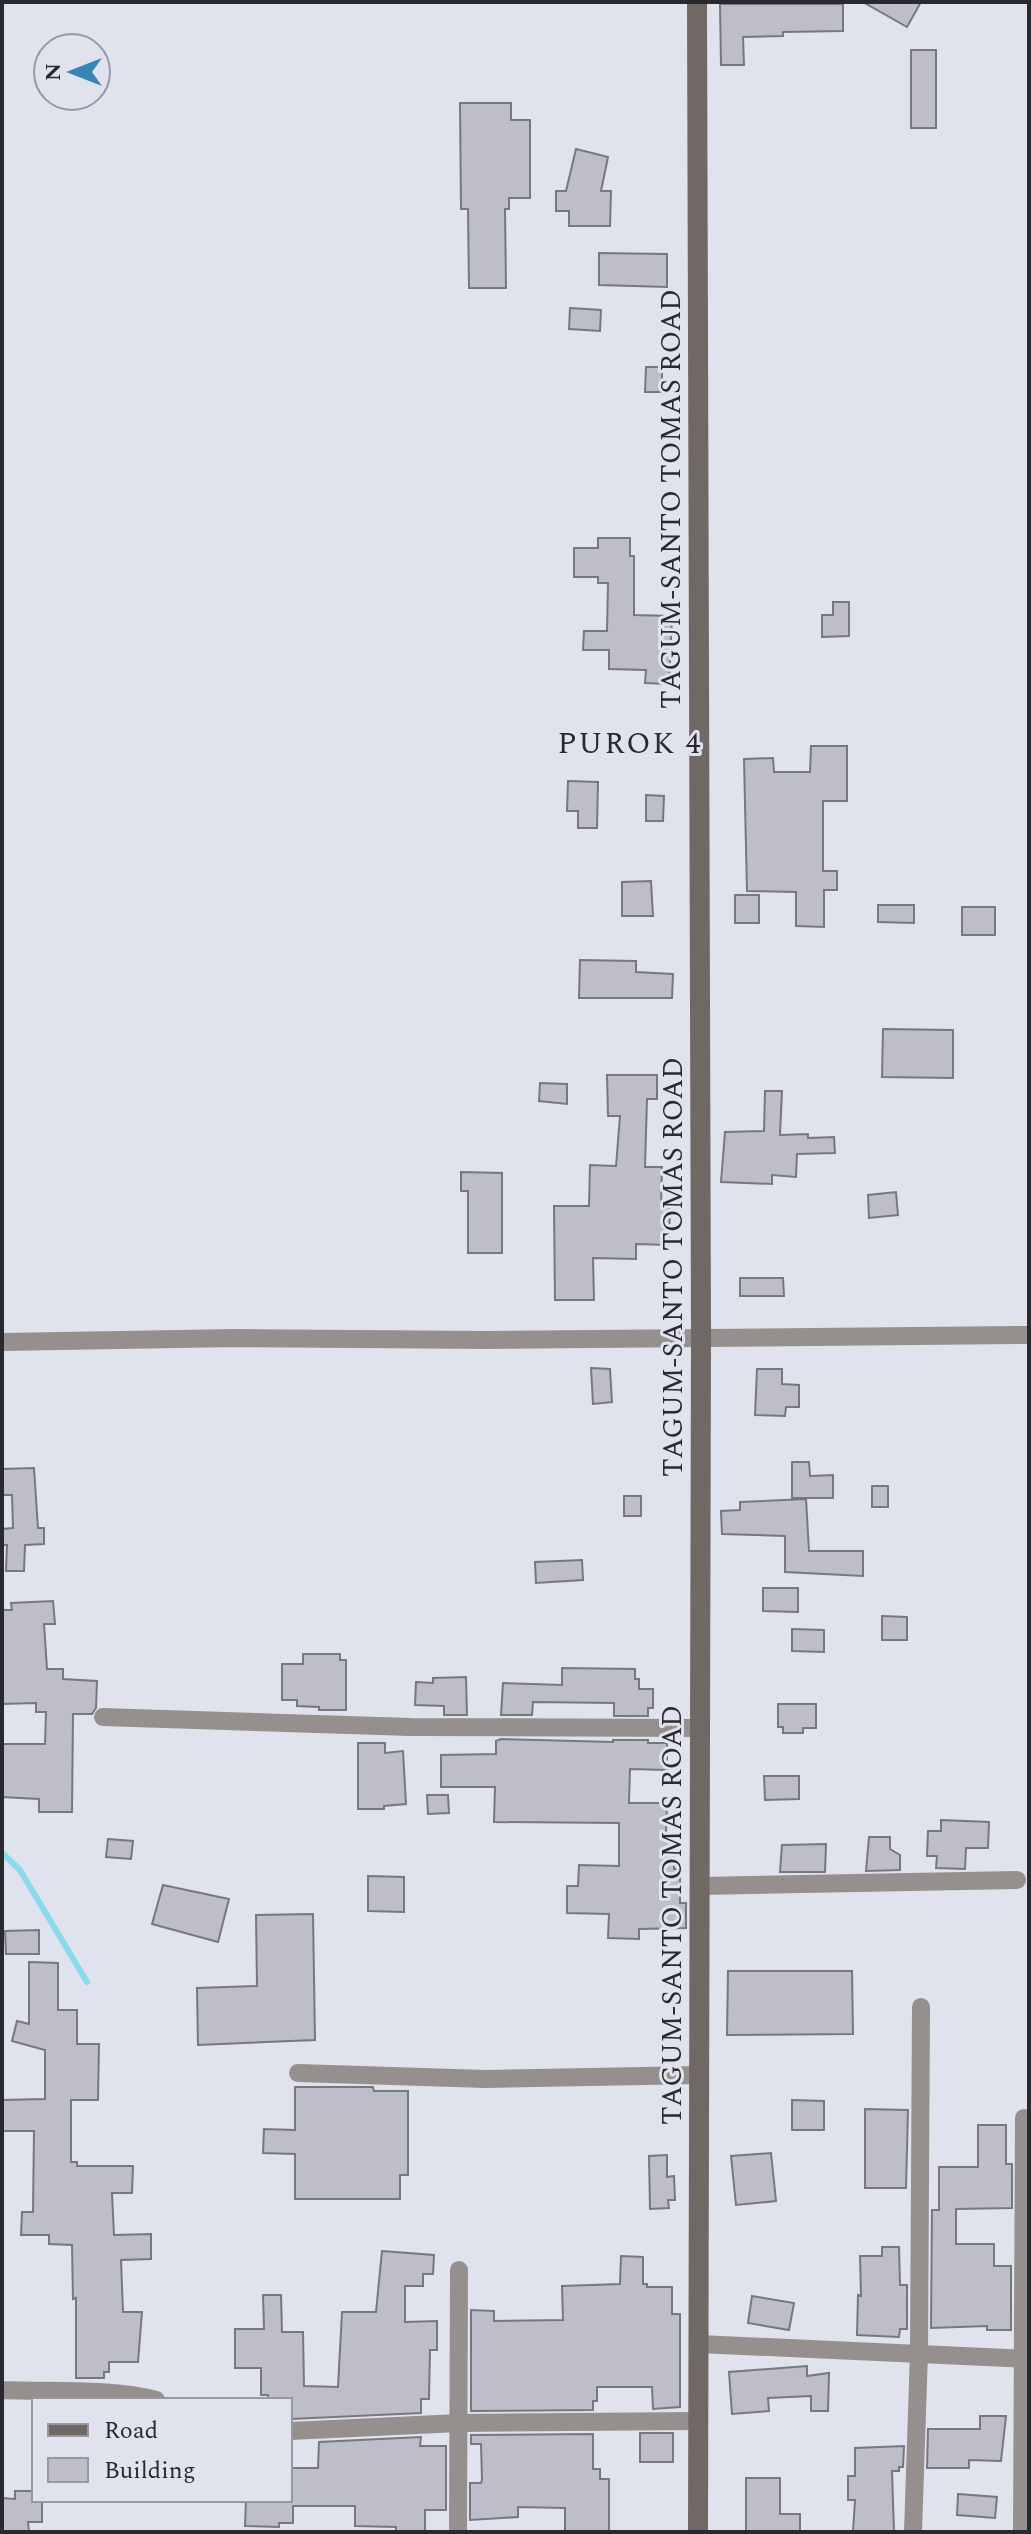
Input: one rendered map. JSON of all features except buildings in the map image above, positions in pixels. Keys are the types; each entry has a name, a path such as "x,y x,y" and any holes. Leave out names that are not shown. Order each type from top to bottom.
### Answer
{"main road":[{"name":"TAGUM-SANTO TOMAS ROAD","path":"697,2 701,1338 698,2532"}],"street":[{"path":"2,1342 1029,1335"},
{"path":"103,1717 440,1728 700,1728"},
{"path":"700,1886 1017,1880"},
{"path":"913,2532 919,2352 921,2007"},
{"path":"298,2073 486,2079 699,2075"},
{"path":"1022,2532 1026,2359 1024,2118"},
{"path":"458,2532 459,2270"},
{"path":"699,2344 1026,2359"},
{"path":"2,2390 140,2395 150,2398"},
{"path":"292,2431 459,2423 698,2421"}],"waterway":[{"path":"2,1853 20,1870 87,1982"}],"district":[{"name":"PUROK 4","path":"630,744"}]}
